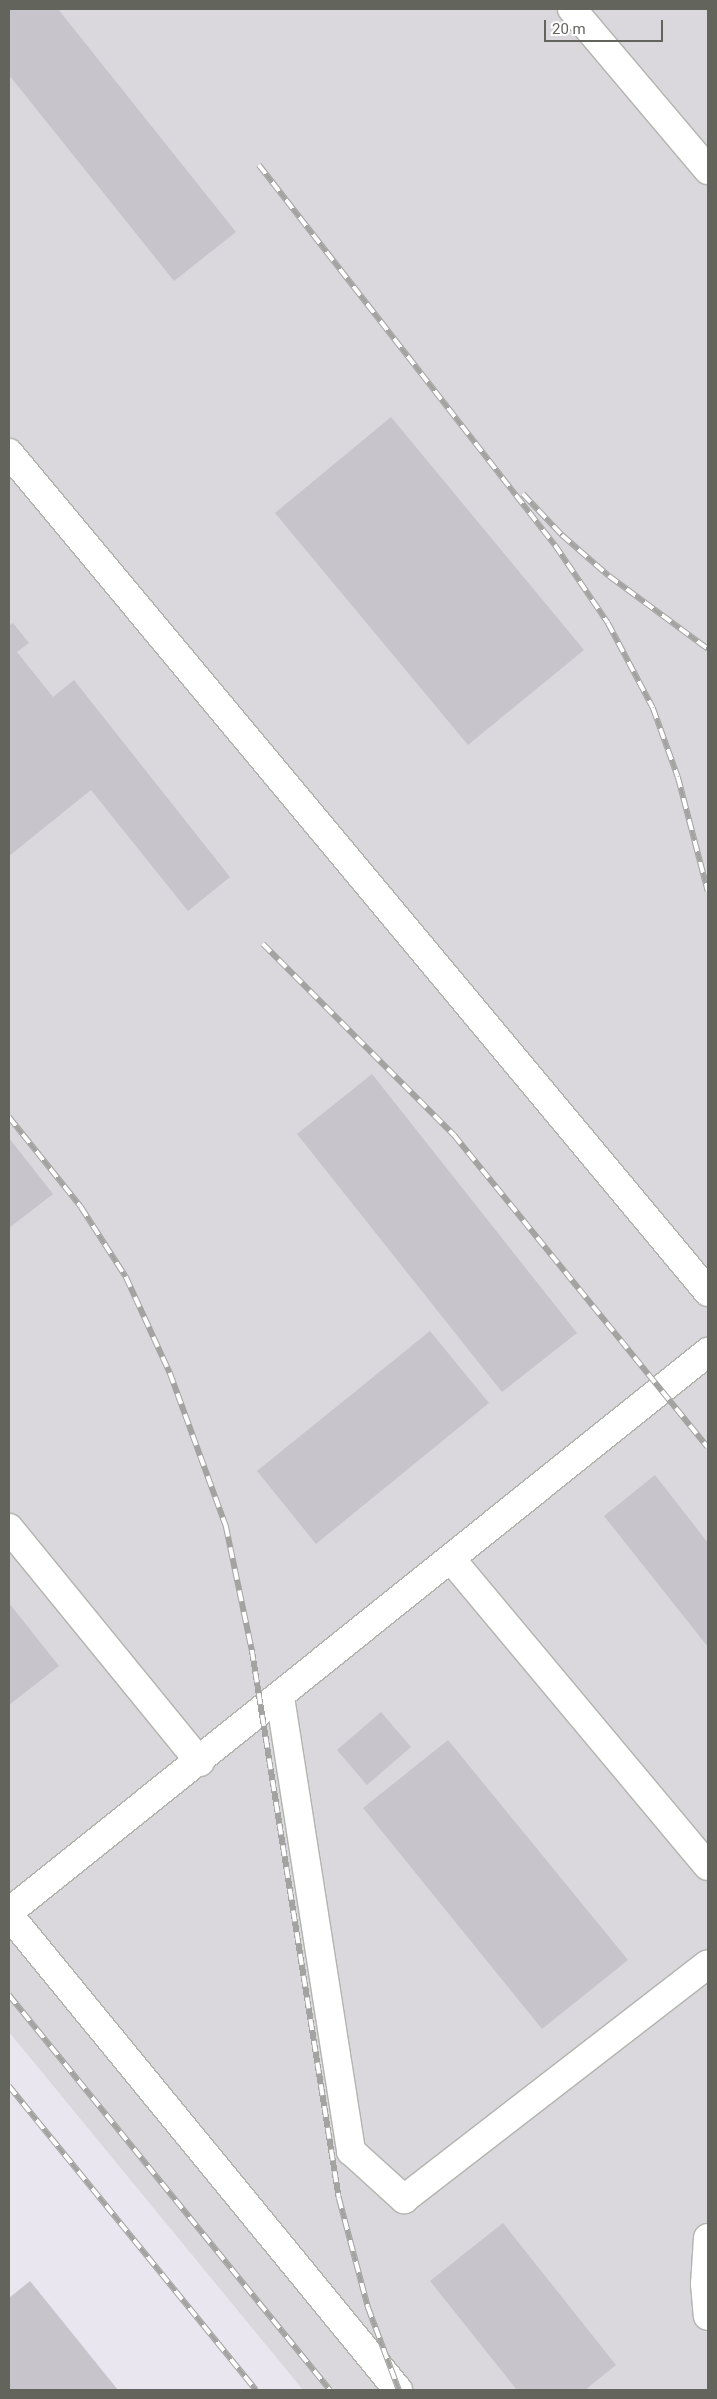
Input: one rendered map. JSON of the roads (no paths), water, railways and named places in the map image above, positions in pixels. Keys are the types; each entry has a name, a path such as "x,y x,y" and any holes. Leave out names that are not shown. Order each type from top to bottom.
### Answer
{"lane":[{"path":"572,9 708,170"},
{"path":"9,453 708,1292"},
{"path":"398,2390 9,1914 708,1352"},
{"path":"9,1528 200,1762"},
{"path":"451,1559 708,1866"},
{"path":"280,1697 351,2151 404,2198 708,1964"},
{"path":"708,2238 705,2284 708,2316"}],"railway":[{"path":"259,165 555,545 608,623 653,708 678,777 708,891"},
{"path":"523,494 562,535 609,576 708,649"},
{"path":"263,944 454,1135 708,1447"},
{"path":"9,1117 81,1207 126,1277 170,1373 226,1526 252,1650 339,2198 368,2307 399,2390"},
{"path":"9,1995 330,2390"},
{"path":"9,2086 256,2390"}]}
